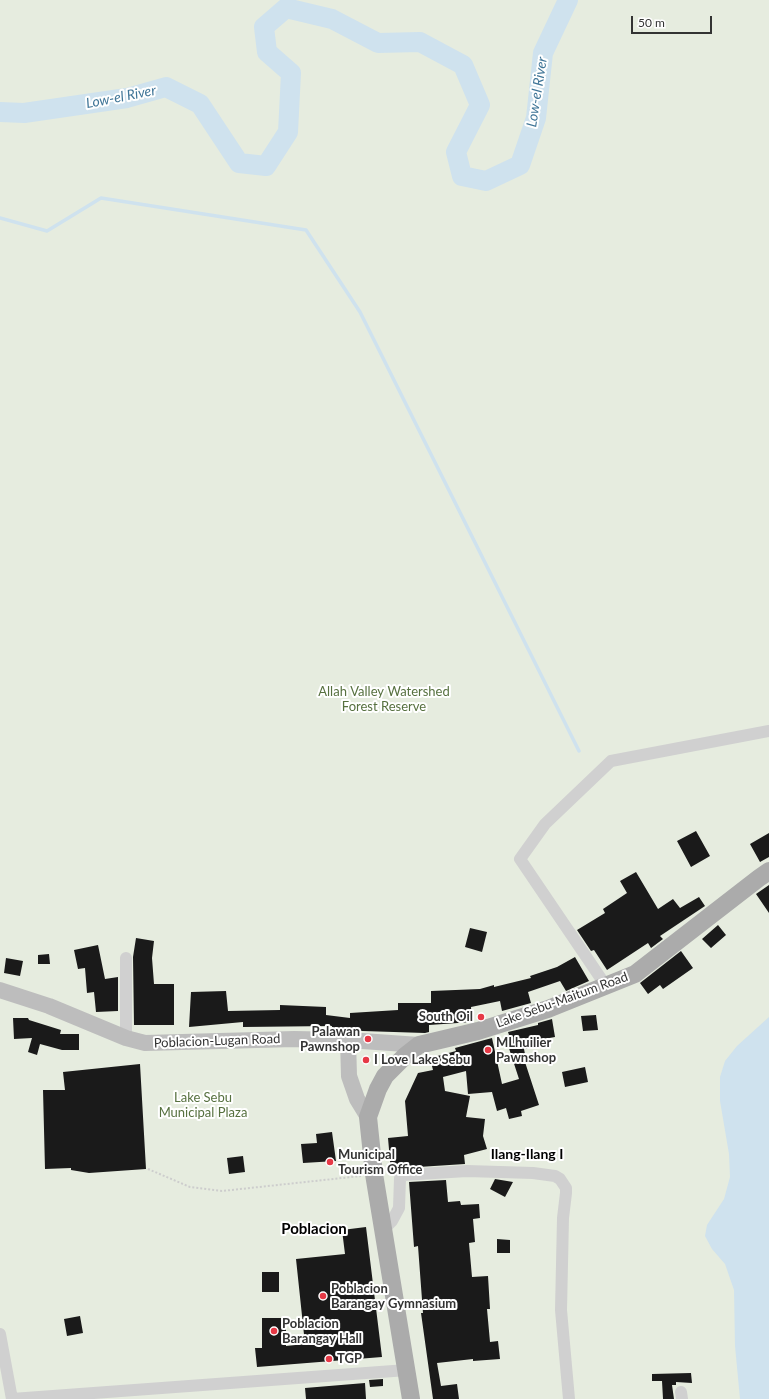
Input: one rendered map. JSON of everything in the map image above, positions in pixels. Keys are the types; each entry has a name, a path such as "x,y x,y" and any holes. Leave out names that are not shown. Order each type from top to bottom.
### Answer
{"main road":[{"name":"Lake Sebu-Maitum Road","path":"419,1045 492,1026 548,1009 635,974 769,871"},
{"name":"Poblacion-Lugan Road","path":"0,990 49,1006 126,1038 156,1044 245,1040 348,1040 419,1045"},
{"path":"348,1040 349,1076 368,1117 374,1174 411,1399"},
{"path":"368,1117 378,1089 385,1076 405,1056 419,1045"}],"street":[{"path":"606,986 520,859 545,824 611,761 769,731"},
{"path":"126,958 126,1038"},
{"path":"384,1229 392,1221 399,1208 400,1178 403,1175 474,1171 533,1173 555,1176 560,1179 566,1188 563,1218 561,1310 569,1399"},
{"path":"0,1334 12,1399 407,1370"}],"path":[{"path":"148,1170 190,1187 222,1191 374,1174"}],"green space":[{"name":"Allah Valley Watershed Forest Reserve","path":"0,0 769,0 769,1399 0,1399"}],"water":[{"path":"769,1017 769,1399 740,1399 735,1346 734,1290 725,1264 712,1249 705,1236 707,1225 724,1199 730,1177 729,1154 720,1101 720,1077 725,1061 737,1046"}],"building":[{"path":"696,831 710,856 691,867 677,841"},
{"path":"769,833 769,857 760,862 750,844"},
{"path":"636,872 658,909 673,899 680,908 699,897 705,906 660,936 663,939 651,948 648,943 607,970 594,950 591,951 577,930 605,913 603,909 627,893 620,881"},
{"path":"769,885 769,913 756,894"},
{"path":"718,925 726,935 711,948 702,939"},
{"path":"470,928 487,932 482,952 465,947"},
{"path":"136,938 154,941 152,958 154,984 174,984 174,1025 134,1025 133,957"},
{"path":"98,945 105,979 118,977 118,1011 96,1012 94,992 87,993 85,968 78,969 74,950"},
{"path":"681,951 693,968 663,989 660,985 648,994 640,983"},
{"path":"49,954 50,964 38,964 38,955"},
{"path":"575,957 589,981 566,991 560,981 528,992 531,1003 502,1011 500,1001 471,1007 472,1022 429,1025 429,1032 425,1033 332,1030 332,1026 243,1027 243,1022 189,1027 191,992 226,991 228,1011 280,1010 280,1005 326,1007 326,1015 350,1018 350,1013 398,1010 398,1003 431,1003 431,991 480,989 531,978 530,976 557,967"},
{"path":"6,958 23,961 20,976 4,973"},
{"path":"596,1015 598,1030 583,1031 581,1016"},
{"path":"13,1018 28,1018 29,1020 61,1030 60,1034 79,1034 79,1050 62,1050 40,1044 37,1055 28,1052 32,1038 14,1039"},
{"path":"552,1019 555,1037 544,1039 545,1046 524,1049 526,1059 524,1059 539,1105 521,1111 522,1116 509,1119 506,1108 497,1111 492,1092 468,1094 466,1071 443,1077 445,1091 470,1096 466,1117 485,1119 483,1136 487,1149 464,1155 465,1164 403,1168 395,1172 391,1172 388,1138 408,1136 405,1101 418,1073 433,1070 430,1058 456,1051 455,1048 492,1038 502,1084 519,1079 505,1036 509,1035 508,1032 538,1025 538,1023"},
{"path":"140,1064 146,1169 89,1173 71,1170 71,1168 45,1169 43,1090 65,1090 63,1072"},
{"path":"585,1067 588,1082 565,1087 562,1072"},
{"path":"332,1132 336,1161 303,1163 301,1144 317,1143 316,1134"},
{"path":"243,1156 245,1172 229,1174 227,1158"},
{"path":"495,1179 513,1182 505,1197 490,1189"},
{"path":"446,1180 448,1202 460,1201 461,1205 479,1204 480,1218 473,1219 475,1242 469,1243 472,1277 488,1276 490,1309 487,1309 490,1342 498,1341 500,1359 473,1361 473,1359 437,1363 441,1386 457,1384 459,1399 433,1399 421,1313 423,1313 418,1246 414,1247 409,1182"},
{"path":"366,1227 382,1357 257,1367 255,1348 262,1348 262,1318 286,1318 286,1346 305,1344 296,1259 345,1254 342,1230"},
{"path":"497,1239 510,1240 510,1253 497,1253"},
{"path":"262,1272 279,1272 279,1292 262,1292"},
{"path":"80,1316 83,1333 67,1336 64,1319"},
{"path":"691,1373 692,1383 676,1382 676,1385 672,1385 674,1399 663,1399 662,1381 652,1381 652,1374"},
{"path":"383,1379 383,1386 370,1387 369,1380"},
{"path":"365,1383 366,1399 306,1399 305,1388"}],"waterway":[{"name":"Low-el River","path":"0,112 24,113 127,98 166,87 200,104 239,163 266,166 288,132 291,73 267,52 264,27 286,8 332,19 378,43 420,42 463,65 480,105 456,152 462,176 486,181 520,165 536,118 543,53 568,0"},
{"path":"0,218 47,231 101,198 306,230 360,312 579,751"}],"place":[{"name":"South Oil","path":"481,1017"},
{"name":"Palawan Pawnshop","path":"368,1039"},
{"name":"MLhuilier Pawnshop","path":"488,1050"},
{"name":"I Love Lake Sebu","path":"366,1060"},
{"name":"Municipal Tourism Office","path":"330,1162"},
{"name":"Poblacion Barangay Gymnasium","path":"323,1296"},
{"name":"Poblacion Barangay Hall","path":"274,1331"},
{"name":"TGP","path":"329,1359"}],"district":[{"name":"Ilang-Ilang I","path":"527,1154"},
{"name":"Poblacion","path":"314,1229"}],"park label":[{"name":"Lake Sebu Municipal Plaza","path":"203,1106"}]}
